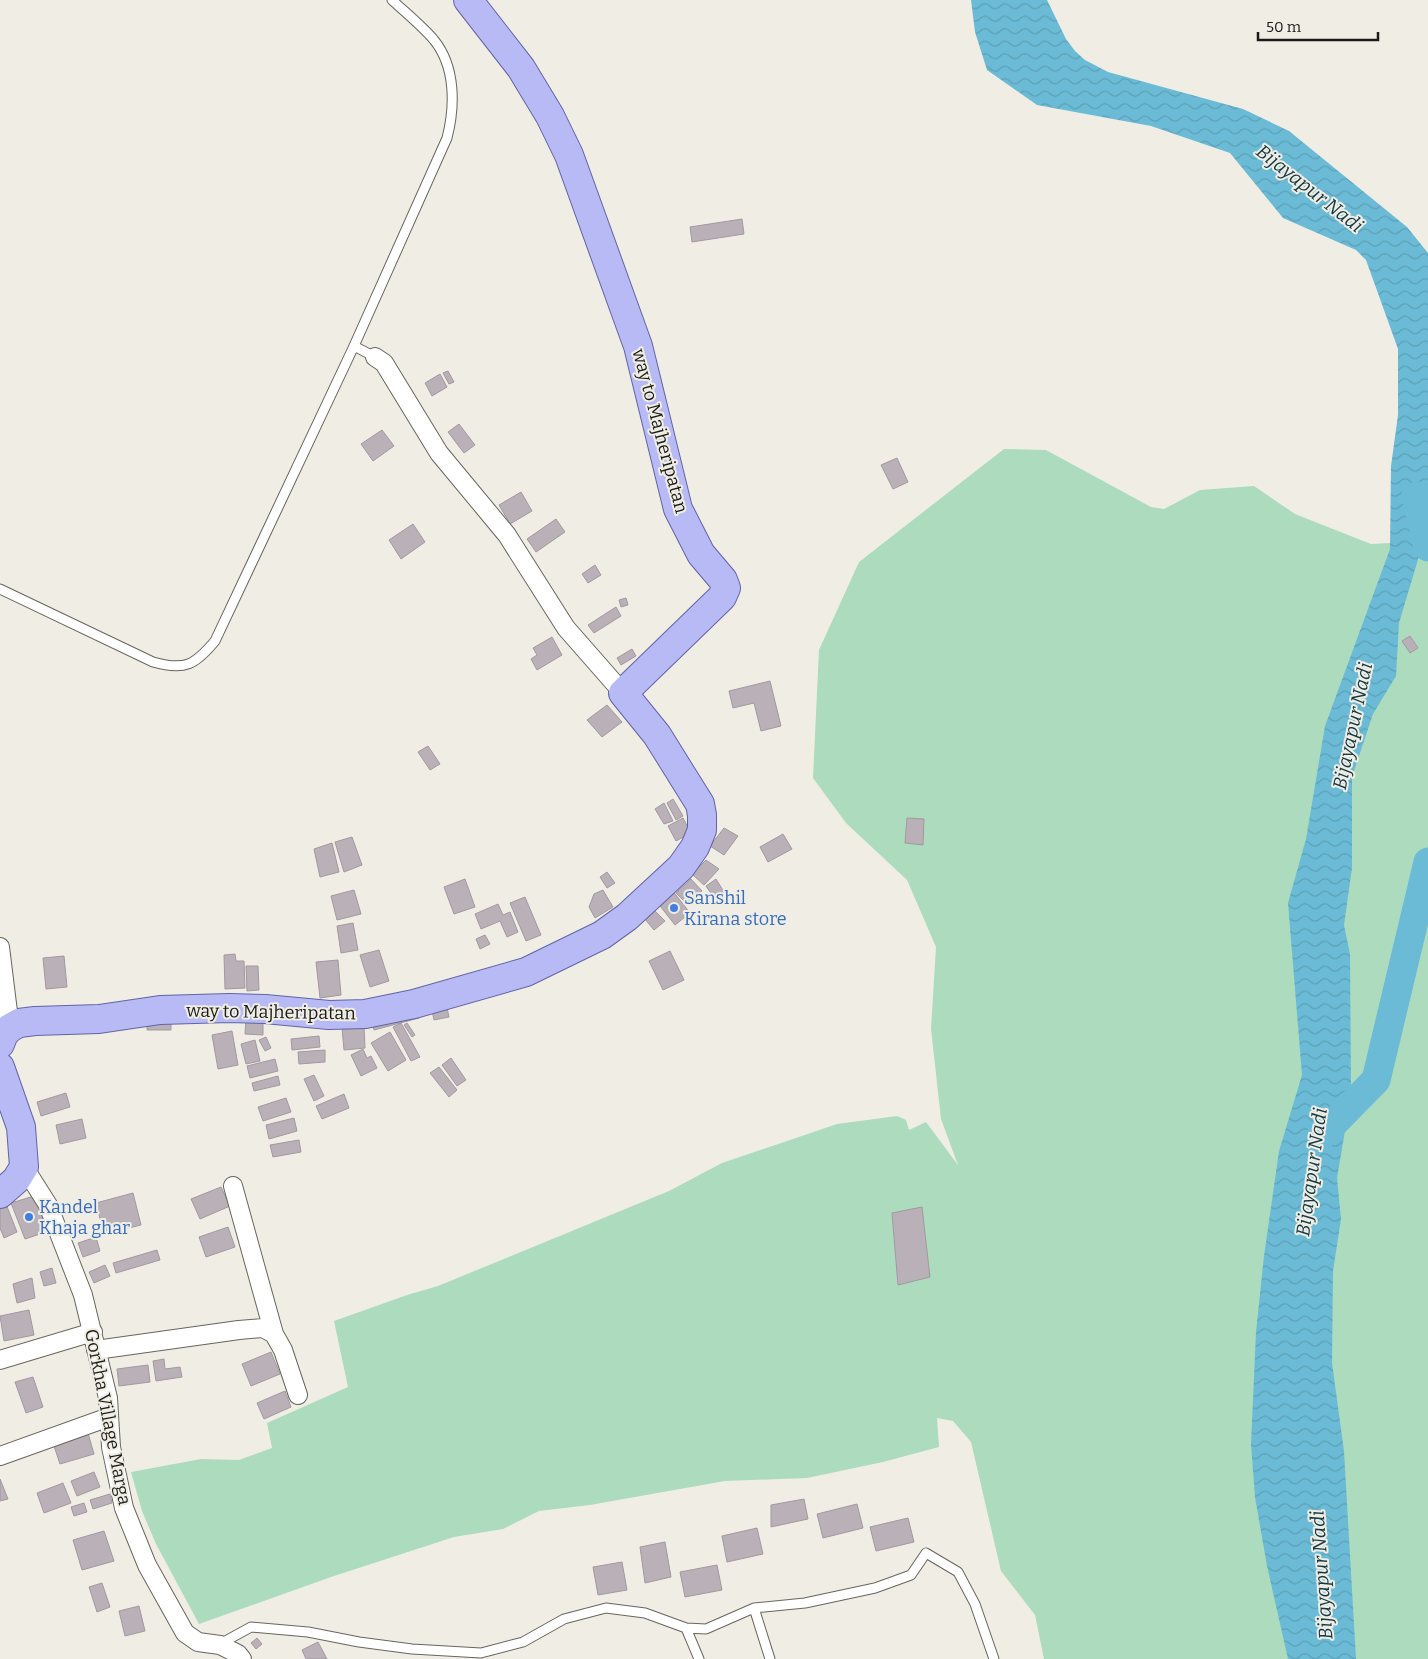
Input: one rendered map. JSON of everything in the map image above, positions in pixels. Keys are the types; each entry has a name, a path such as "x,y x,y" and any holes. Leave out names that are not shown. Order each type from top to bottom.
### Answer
{"main road":[{"name":"way to Majheripatan","path":"3,1038 19,1023 35,1020 99,1019 160,1010 229,1008 265,1009 329,1015 364,1014 414,1004 526,972 602,936 682,867 695,847 702,830 700,804 657,735 623,693 722,597 726,588 723,580 701,554 678,509 638,346 569,155 550,116 521,68 468,0"},
{"path":"0,1067 20,1127 24,1167 16,1180 0,1194"}],"street":[{"path":"375,357 384,363 440,453 507,535 566,628 623,693"},
{"path":"0,947 3,1038"},
{"name":"Gorkha Village Marga","path":"24,1167 48,1205 83,1296 108,1398 110,1447 124,1508 147,1565 185,1633 198,1642 220,1645 238,1654 242,1659"},
{"path":"233,1186 274,1334 282,1350 298,1395"},
{"path":"96,1350 239,1330 262,1328 274,1334"},
{"path":"0,1360 93,1332"},
{"path":"0,1456 109,1417"}],"lane":[{"path":"0,589 153,662 169,666 186,665 202,657 215,641 354,346 447,138 452,116 453,95 442,52 434,40 392,0"},
{"path":"354,346 375,357"},
{"path":"220,1645 251,1626 308,1632 394,1647 481,1653 523,1642 564,1619 606,1608 645,1613 686,1628 706,1630 754,1608 805,1603 875,1588 911,1575 926,1553 958,1572 975,1604 994,1659"},
{"path":"754,1608 770,1659"},
{"path":"686,1628 699,1659"}],"green space":[{"path":"1004,449 1046,450 1151,507 1164,509 1200,490 1254,486 1295,514 1371,544 1428,541 1428,1659 1044,1659 1035,1615 1001,1571 971,1442 953,1421 937,1418 939,1447 883,1462 807,1478 725,1481 590,1505 539,1511 503,1529 454,1537 334,1576 199,1624 156,1544 142,1511 131,1472 201,1459 239,1460 272,1448 267,1423 348,1387 334,1321 438,1286 669,1191 722,1163 837,1124 897,1116 906,1120 909,1130 926,1122 958,1165 941,1119 931,1029 936,947 907,880 846,823 813,778 819,650 859,562"}],"water":[{"name":"Bijayapur Nadi","path":"971,0 1047,0 1066,39 1085,60 1108,72 1243,109 1289,131 1407,227 1428,253 1428,526 1399,623 1396,676 1373,714 1352,777 1352,868 1344,925 1350,954 1351,1095 1337,1178 1341,1219 1333,1271 1332,1363 1344,1451 1356,1659 1288,1659 1267,1566 1255,1497 1251,1444 1256,1332 1264,1256 1279,1151 1302,1075 1288,903 1306,839 1325,726 1390,549 1391,466 1398,415 1398,349 1366,260 1356,250 1283,218 1230,153 1151,126 1037,105 987,70 975,32"}],"building":[{"path":"742,219 744,234 692,242 690,227"},
{"path":"448,371 454,382 449,384 443,373"},
{"path":"440,374 447,387 432,396 425,383"},
{"path":"459,424 475,445 464,453 448,432"},
{"path":"382,430 394,446 373,461 361,444"},
{"path":"897,458 908,482 893,489 881,465"},
{"path":"521,492 532,511 510,524 499,505"},
{"path":"556,519 565,532 536,552 527,539"},
{"path":"413,524 425,542 401,559 389,540"},
{"path":"595,565 601,575 588,583 582,574"},
{"path":"626,598 628,605 621,607 619,600"},
{"path":"616,607 621,616 594,633 588,625"},
{"path":"1410,636 1418,648 1410,653 1402,641"},
{"path":"552,637 562,655 537,670 531,659 537,655 533,648"},
{"path":"632,649 636,656 621,665 617,658"},
{"path":"770,681 781,726 761,731 754,703 733,708 729,691"},
{"path":"607,705 622,722 602,737 587,720"},
{"path":"428,746 440,764 430,770 418,752"},
{"path":"673,799 683,816 676,820 667,803"},
{"path":"664,803 673,821 664,824 655,809"},
{"path":"683,818 691,833 676,841 668,826"},
{"path":"907,818 924,819 923,845 905,843"},
{"path":"724,828 738,836 724,855 710,846"},
{"path":"783,834 792,849 768,862 760,847"},
{"path":"352,837 362,865 344,872 335,842"},
{"path":"332,843 339,872 320,877 314,849"},
{"path":"706,860 719,869 704,885 692,874"},
{"path":"607,872 615,883 607,888 600,877"},
{"path":"465,879 475,907 454,914 444,887"},
{"path":"691,879 702,891 687,904 676,893"},
{"path":"716,879 724,892 714,898 706,886"},
{"path":"354,890 361,914 337,920 331,896"},
{"path":"603,890 613,907 595,918 589,907 594,894"},
{"name":"Sanshil Kirana store","path":"672,890 690,913 675,925 657,902"},
{"path":"525,897 541,935 526,941 510,903"},
{"path":"498,904 503,915 510,912 518,932 507,937 500,921 481,929 475,914"},
{"path":"654,910 665,921 654,930 644,918"},
{"path":"353,923 358,950 341,953 337,926"},
{"path":"485,935 490,944 480,949 476,939"},
{"path":"379,950 389,981 370,987 360,955"},
{"path":"670,951 684,980 663,990 649,961"},
{"path":"235,954 236,961 244,961 245,988 225,989 224,955"},
{"path":"64,956 67,987 46,989 43,958"},
{"path":"338,960 341,995 320,998 316,962"},
{"path":"246,966 258,966 259,990 247,991"},
{"path":"446,1003 449,1017 434,1020 431,1006"},
{"path":"417,1008 419,1018 374,1030 371,1019"},
{"path":"147,1014 171,1014 171,1030 147,1030"},
{"path":"246,1018 263,1019 263,1035 245,1034"},
{"path":"401,1023 420,1057 411,1061 393,1027"},
{"path":"407,1023 415,1035 412,1037 404,1025"},
{"path":"364,1026 365,1048 344,1050 342,1028"},
{"path":"232,1031 238,1065 218,1069 212,1035"},
{"path":"390,1032 406,1060 388,1071 371,1043"},
{"path":"319,1036 320,1047 292,1050 291,1039"},
{"path":"266,1037 271,1048 265,1051 259,1040"},
{"path":"255,1040 260,1061 246,1064 241,1044"},
{"path":"363,1049 367,1058 371,1056 377,1068 361,1076 351,1055"},
{"path":"325,1050 325,1062 299,1064 298,1052"},
{"path":"451,1058 466,1080 457,1086 442,1065"},
{"path":"275,1059 278,1071 250,1078 247,1066"},
{"path":"439,1067 457,1090 449,1097 430,1073"},
{"path":"314,1075 324,1096 314,1101 304,1079"},
{"path":"278,1076 280,1085 254,1091 252,1083"},
{"path":"66,1093 70,1107 41,1116 37,1102"},
{"path":"344,1094 349,1108 322,1119 316,1106"},
{"path":"286,1098 291,1112 263,1121 258,1107"},
{"path":"294,1118 297,1131 269,1139 266,1125"},
{"path":"82,1119 86,1138 60,1144 56,1125"},
{"path":"299,1140 301,1152 273,1157 270,1145"},
{"path":"221,1187 230,1206 200,1219 191,1199"},
{"path":"133,1193 141,1225 104,1234 96,1203"},
{"name":"Kandel Khaja ghar","path":"34,1196 49,1231 25,1239 11,1203"},
{"path":"6,1204 17,1232 4,1238 0,1228 0,1206"},
{"path":"922,1207 930,1277 898,1285 892,1213"},
{"path":"228,1227 235,1247 206,1257 199,1237"},
{"path":"96,1237 100,1251 83,1257 78,1243"},
{"path":"157,1250 160,1260 116,1273 113,1263"},
{"path":"105,1265 110,1276 94,1283 89,1272"},
{"path":"52,1268 56,1283 44,1286 40,1272"},
{"path":"32,1278 35,1298 17,1303 13,1284"},
{"path":"29,1310 34,1335 4,1341 0,1316"},
{"path":"271,1352 280,1374 251,1386 242,1364"},
{"path":"164,1359 165,1369 180,1367 182,1377 156,1381 153,1361"},
{"path":"148,1365 150,1382 119,1386 117,1369"},
{"path":"33,1377 43,1407 26,1413 15,1382"},
{"path":"285,1391 291,1407 264,1419 257,1403"},
{"path":"88,1433 94,1454 60,1464 53,1443"},
{"path":"94,1472 100,1487 77,1496 71,1481"},
{"path":"0,1479 8,1499 0,1501"},
{"path":"63,1483 71,1503 44,1513 37,1493"},
{"path":"110,1494 112,1503 93,1509 90,1500"},
{"path":"804,1499 808,1519 771,1527 771,1505"},
{"path":"84,1503 87,1512 74,1516 71,1507"},
{"path":"857,1504 863,1528 823,1538 817,1514"},
{"path":"908,1518 914,1542 876,1551 870,1527"},
{"path":"757,1528 763,1554 727,1562 722,1536"},
{"path":"104,1531 114,1561 82,1570 73,1540"},
{"path":"665,1542 671,1577 645,1583 640,1547"},
{"path":"622,1562 627,1590 598,1595 593,1567"},
{"path":"717,1565 722,1590 685,1597 680,1572"},
{"path":"102,1583 110,1607 97,1612 89,1587"},
{"path":"139,1606 145,1631 125,1636 119,1611"},
{"path":"257,1638 262,1644 256,1649 251,1643"},
{"path":"318,1642 327,1659 306,1659 302,1650"}],"waterway":[{"path":"1416,496 1428,547"},
{"name":"Bijayapur Nadi","path":"1321,1136 1376,1080 1428,862"}],"place":[{"name":"Sanshil Kirana store","path":"674,908"},
{"name":"Kandel Khaja ghar","path":"29,1217"}]}
